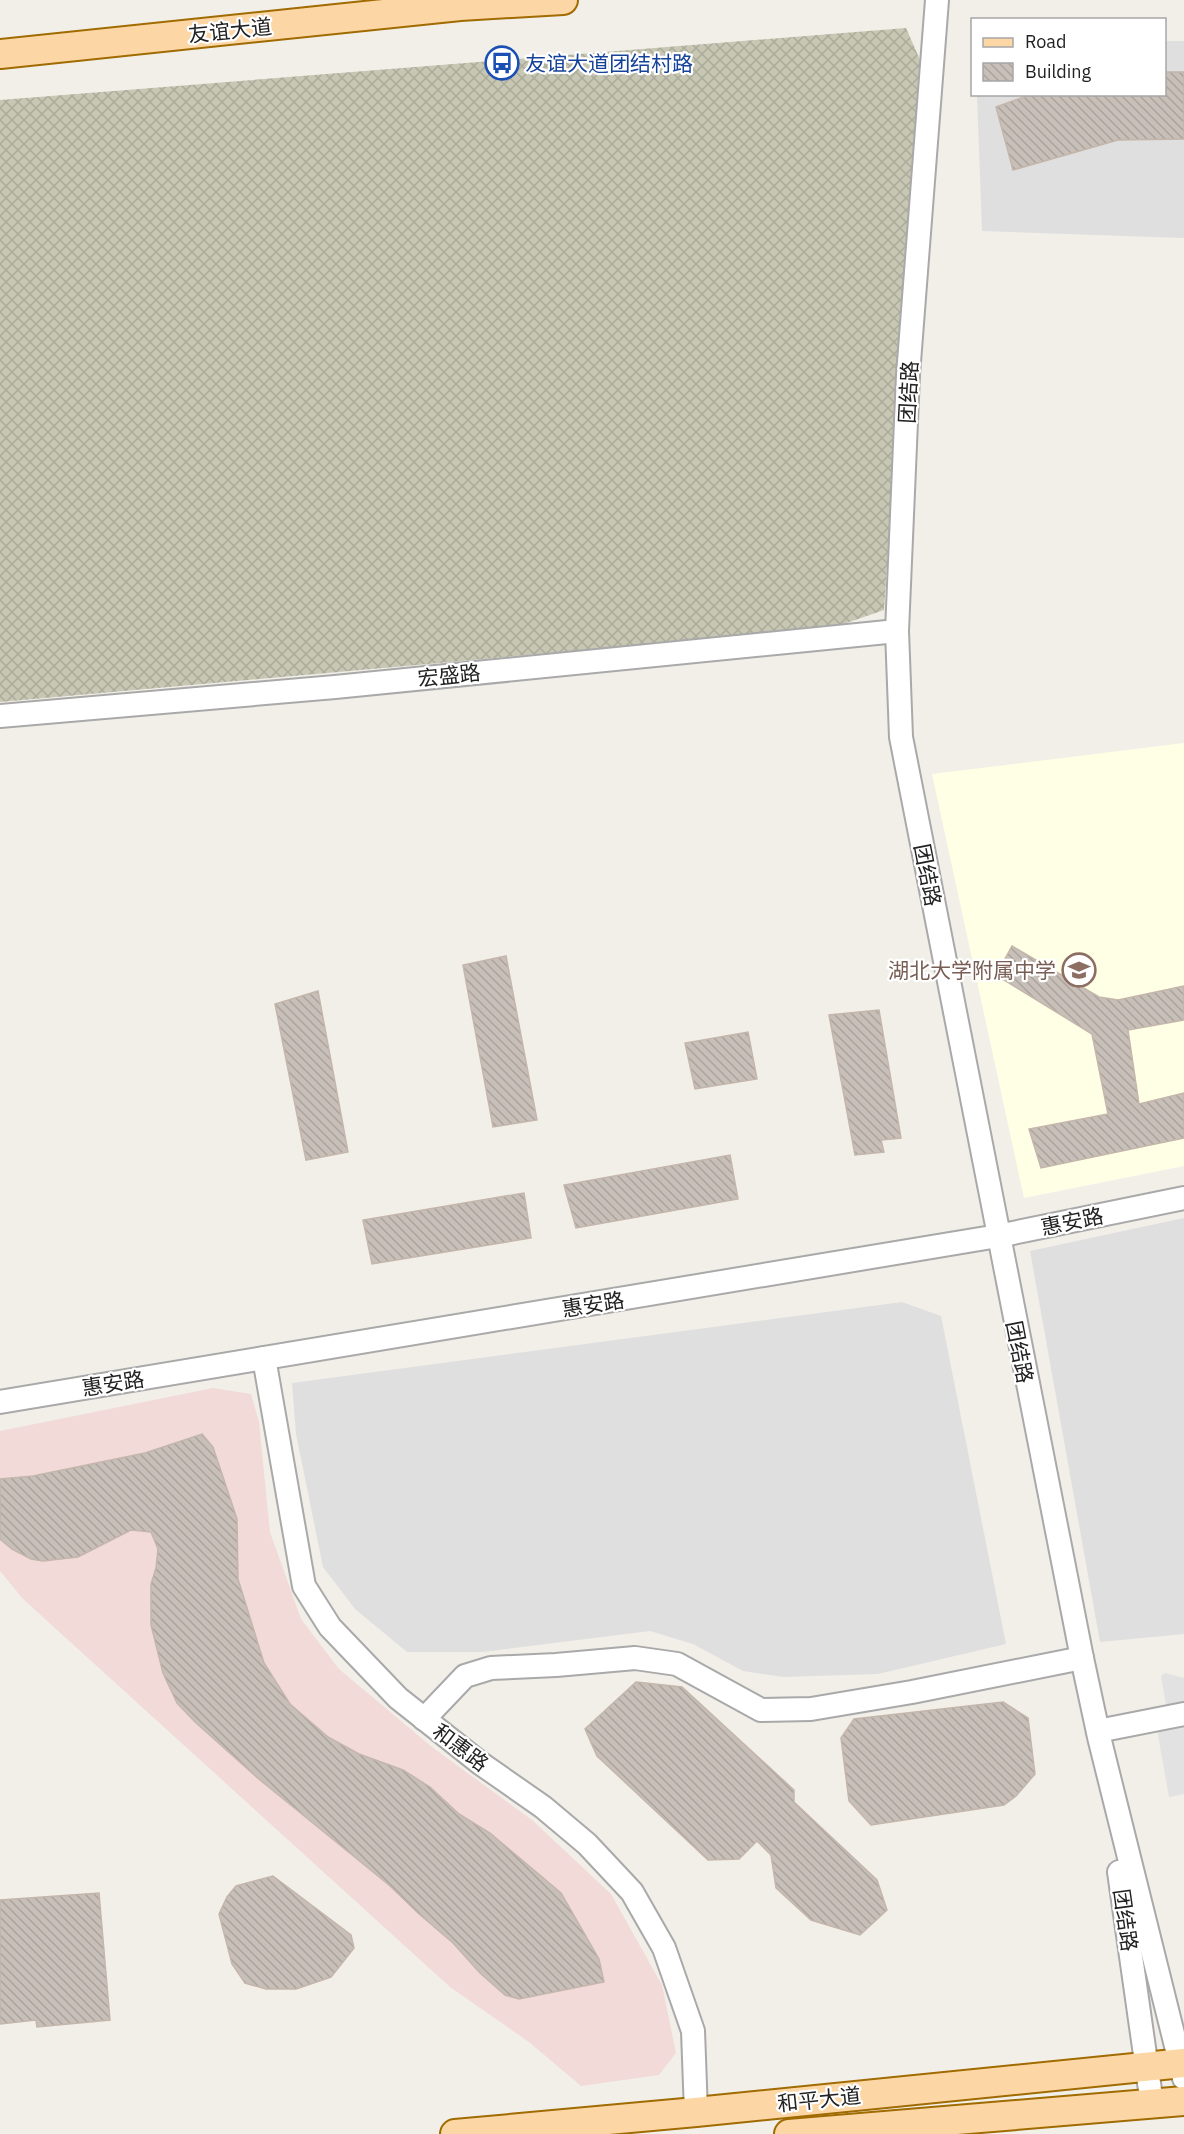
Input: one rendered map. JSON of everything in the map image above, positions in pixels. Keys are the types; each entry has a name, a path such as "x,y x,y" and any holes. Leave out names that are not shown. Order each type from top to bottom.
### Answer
{"main road":[{"name":"友谊大道","path":"0,39 563,0"},
{"name":"友谊大道","path":"0,54 460,6"},
{"name":"和平大道","path":"455,2134 1148,2066 1183,2068"},
{"name":"和平大道","path":"789,2134 1184,2101"}],"street":[{"name":"团结路","path":"937,0 908,375 897,631 901,737 1098,1734 1183,2068"},
{"name":"宏盛路","path":"0,716 335,687 897,631"},
{"name":"惠安路","path":"0,1402 998,1236 1184,1198"},
{"name":"和惠路","path":"264,1358 304,1586 330,1627 398,1698 480,1763 543,1807 587,1844 632,1892 664,1948 693,2031 696,2112"},
{"path":"424,1719 465,1676 491,1668 635,1658 677,1664 761,1710 811,1709 912,1692 1082,1658"},
{"path":"1098,1734 1183,1718"},
{"name":"团结路","path":"1098,1734 1152,2104"}],"shaded area":[{"path":"906,28 921,62 884,610 832,628 0,702 0,100"},
{"path":"1166,41 1184,41 1184,238 982,231 977,96 1166,96"},
{"name":"湖北大学附属中学","path":"1184,743 1184,1166 1024,1198 932,774"},
{"path":"1184,1218 1184,1634 1100,1642 1030,1251"},
{"path":"902,1302 941,1316 1006,1644 878,1674 783,1677 743,1671 693,1644 650,1631 483,1652 407,1652 355,1609 323,1567 296,1434 292,1383"},
{"path":"213,1388 251,1394 259,1422 270,1532 301,1619 339,1669 432,1747 532,1820 611,1894 662,1985 676,2053 659,2075 581,2086 529,2042 450,1987 23,1599 0,1571 0,1431"},
{"path":"1165,1673 1184,1678 1184,1794 1169,1797 1153,1707 1166,1705 1161,1676"}],"building":[{"path":"1166,72 1184,72 1184,139 1118,140 1013,170 996,107 1026,96 1166,96"},
{"path":"1012,946 1099,997 1118,1000 1184,986 1184,1020 1128,1030 1139,1104 1184,1093 1184,1138 1041,1168 1029,1129 1108,1114 1092,1034 996,975"},
{"path":"506,956 537,1120 493,1127 463,965"},
{"path":"318,991 348,1152 306,1160 275,1004"},
{"path":"879,1010 901,1138 881,1140 884,1152 855,1155 829,1015"},
{"path":"748,1032 757,1079 695,1089 685,1043"},
{"path":"730,1155 738,1199 576,1228 564,1185"},
{"path":"524,1193 531,1238 372,1264 363,1220"},
{"path":"202,1434 213,1447 237,1519 238,1579 264,1663 290,1704 328,1737 359,1754 403,1770 430,1787 459,1814 490,1833 561,1893 599,1959 604,1982 519,1999 505,1995 480,1973 453,1943 389,1885 260,1780 195,1722 177,1703 163,1673 151,1625 151,1584 158,1549 151,1532 131,1530 78,1557 43,1561 31,1559 12,1549 0,1539 0,1479 33,1476 145,1453"},
{"path":"636,1682 682,1687 794,1790 794,1802 877,1880 887,1910 860,1935 811,1920 776,1888 771,1855 757,1841 739,1859 708,1860 597,1756 585,1729"},
{"path":"1003,1702 1028,1718 1035,1774 1016,1796 1004,1805 871,1825 849,1801 841,1738 854,1719"},
{"path":"273,1876 351,1935 354,1948 331,1977 296,1989 266,1989 245,1983 232,1964 219,1914 227,1897 236,1886"},
{"path":"99,1893 110,2020 37,2027 36,2020 0,2024 0,1900"}],"place":[{"name":"友谊大道团结村路","path":"502,63"},
{"name":"湖北大学附属中学","path":"1079,970"}]}
